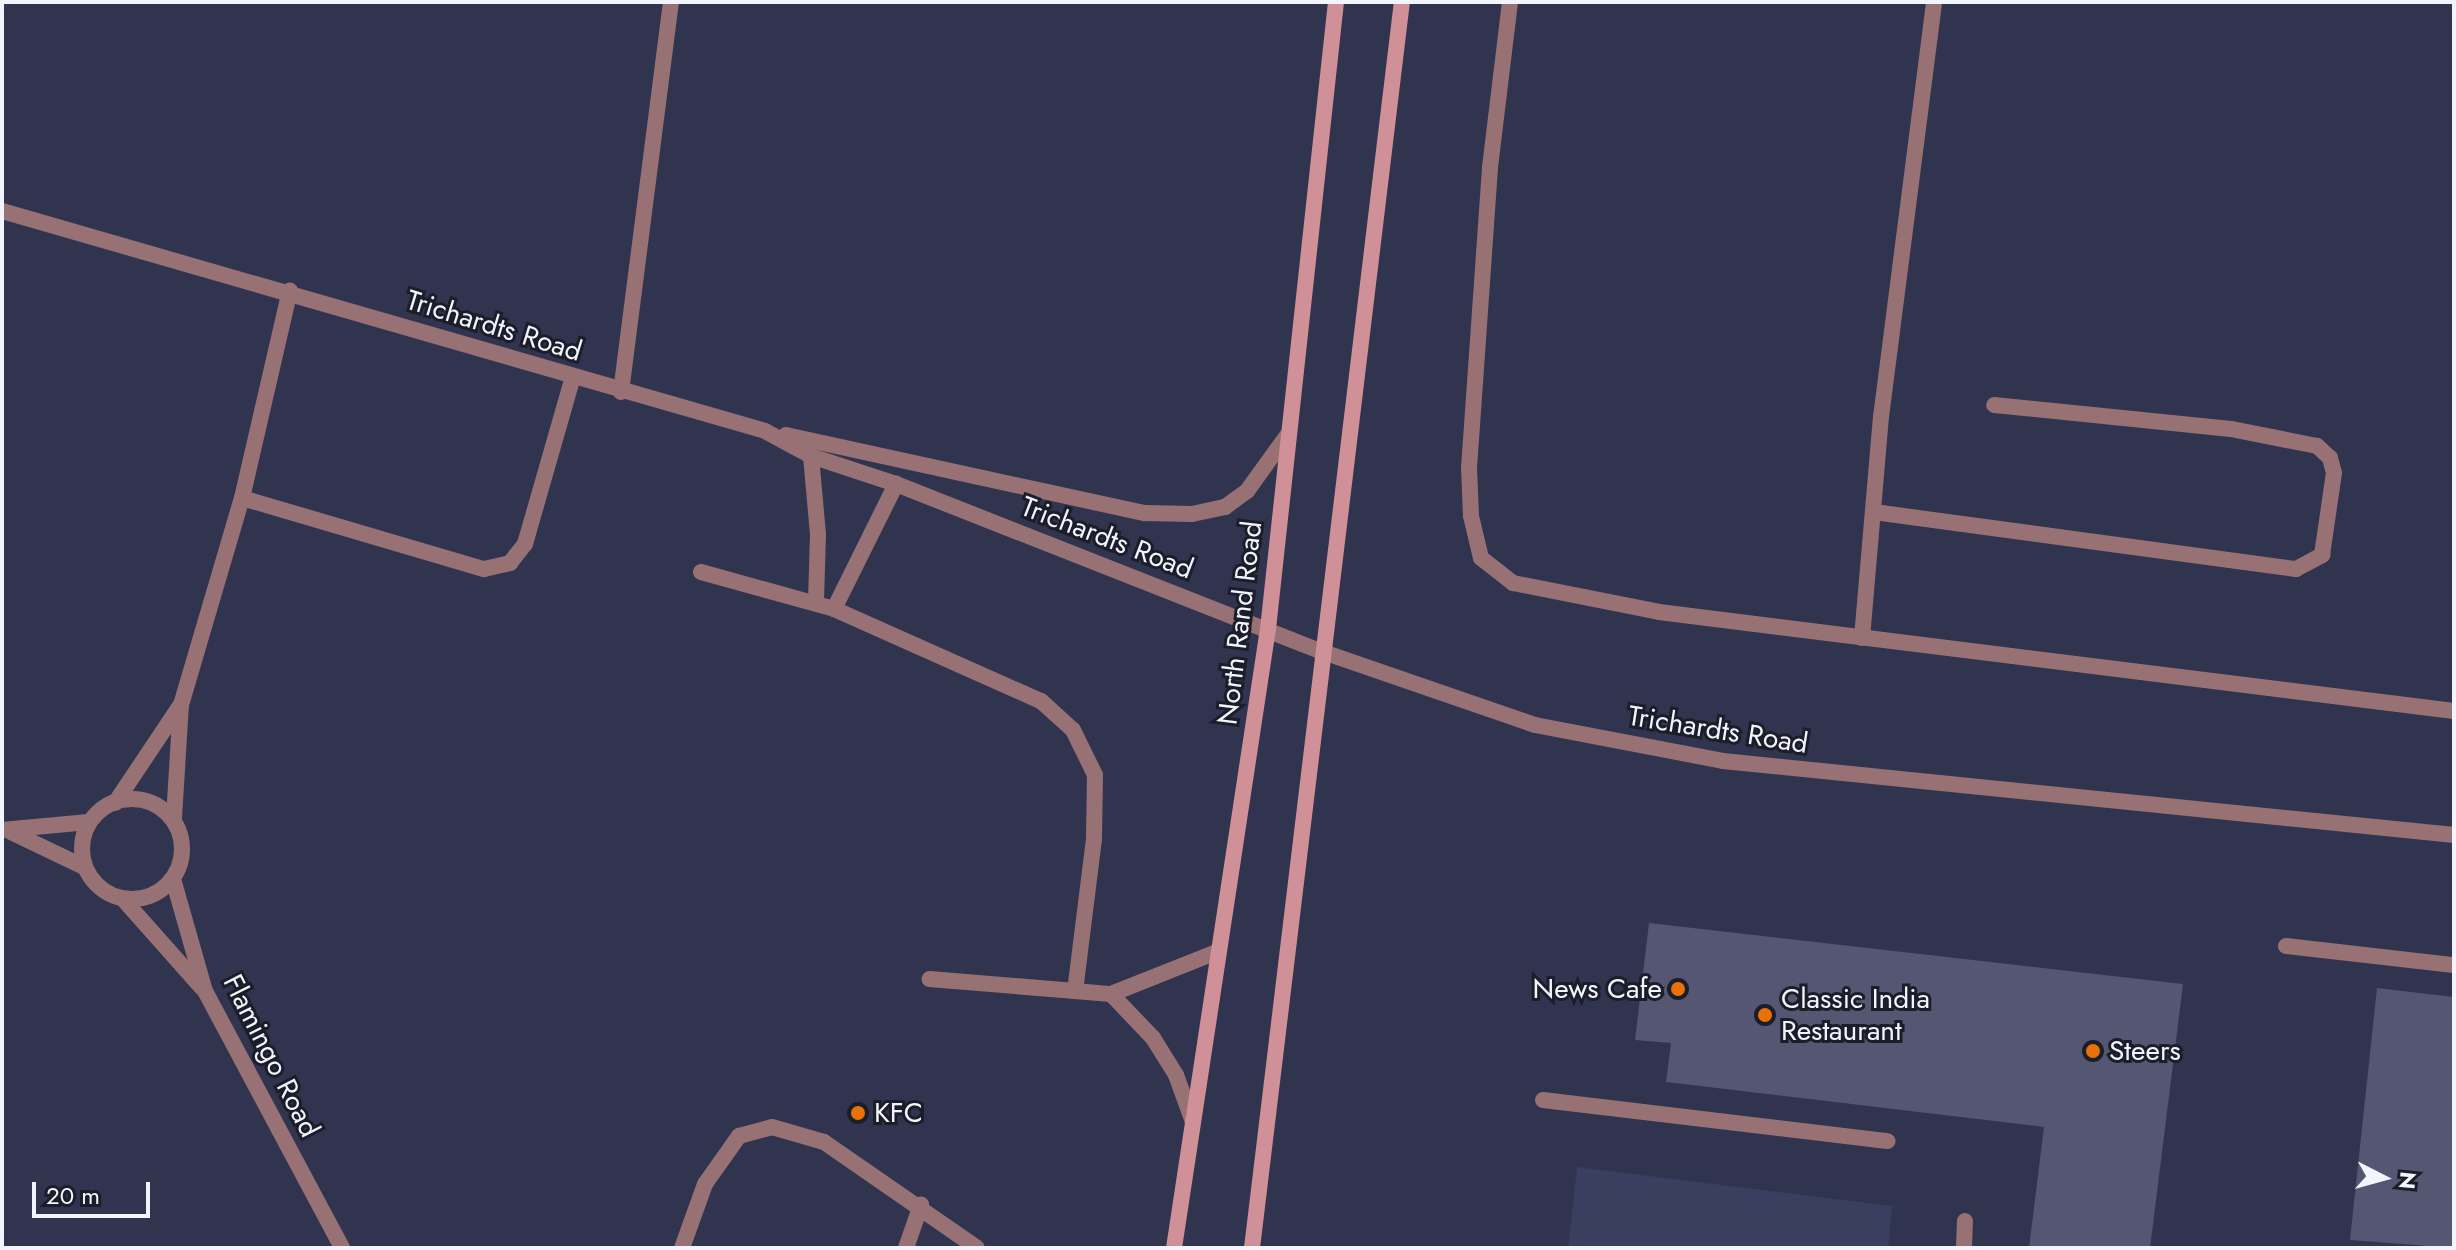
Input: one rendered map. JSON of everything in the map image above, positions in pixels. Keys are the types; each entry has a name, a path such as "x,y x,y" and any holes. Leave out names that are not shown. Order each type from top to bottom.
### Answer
{"main road":[{"name":"North Rand Road","path":"1174,1248 1268,629 1336,2"},
{"path":"1252,1248 1402,2"}],"street":[{"path":"621,392 671,2"},
{"path":"1510,2 1489,182 1469,468 1471,516 1481,558 1513,583 1659,612 2454,711"},
{"path":"1862,638 1934,2"},
{"name":"Trichardts Road","path":"2,211 290,290 621,392 765,431 811,456 896,484 1326,653 1535,725 1723,761 2454,835"},
{"path":"123,899 150,896 173,879 182,853 174,818 181,705 242,498 290,290"},
{"path":"242,498 484,569 510,563 525,544 573,377"},
{"path":"1874,512 2296,569 2322,555 2334,473 2330,458 2317,446 2231,429 1994,405"},
{"path":"765,431 1145,513 1177,514 1225,507 1247,491 1289,433"},
{"path":"811,456 818,534 816,602"},
{"path":"834,609 896,484"},
{"path":"701,572 834,609 1041,701 1073,730 1095,775 1094,839 1075,991"},
{"path":"6,831 89,822 115,803 181,705"},
{"path":"115,803 150,801 174,818"},
{"path":"89,822 81,849 84,867 93,883 123,899 205,991"},
{"path":"6,831 84,867"},
{"name":"Flamingo Road","path":"173,879 205,991 342,1248"},
{"path":"2286,946 2454,965"},
{"path":"929,979 1111,994 1219,951"},
{"path":"1111,994 1153,1038 1176,1075 1193,1122"},
{"path":"1543,1100 1888,1141"},
{"path":"682,1248 705,1184 739,1136 772,1127 824,1142 921,1205 977,1248"},
{"path":"906,1248 921,1205"},
{"path":"1964,1248 1965,1221"}],"shaded area":[{"path":"1577,1167 1892,1206 1888,1248 1568,1248"}],"building":[{"path":"1649,923 2183,984 2150,1248 2029,1248 2044,1127 1666,1082 1671,1043 1635,1040"},
{"path":"2377,988 2454,997 2454,1248 2350,1240"}],"place":[{"name":"News Cafe","path":"1678,989"},
{"name":"Classic India Restaurant","path":"1765,1015"},
{"name":"Steers","path":"2093,1051"},
{"name":"KFC","path":"858,1113"}]}
